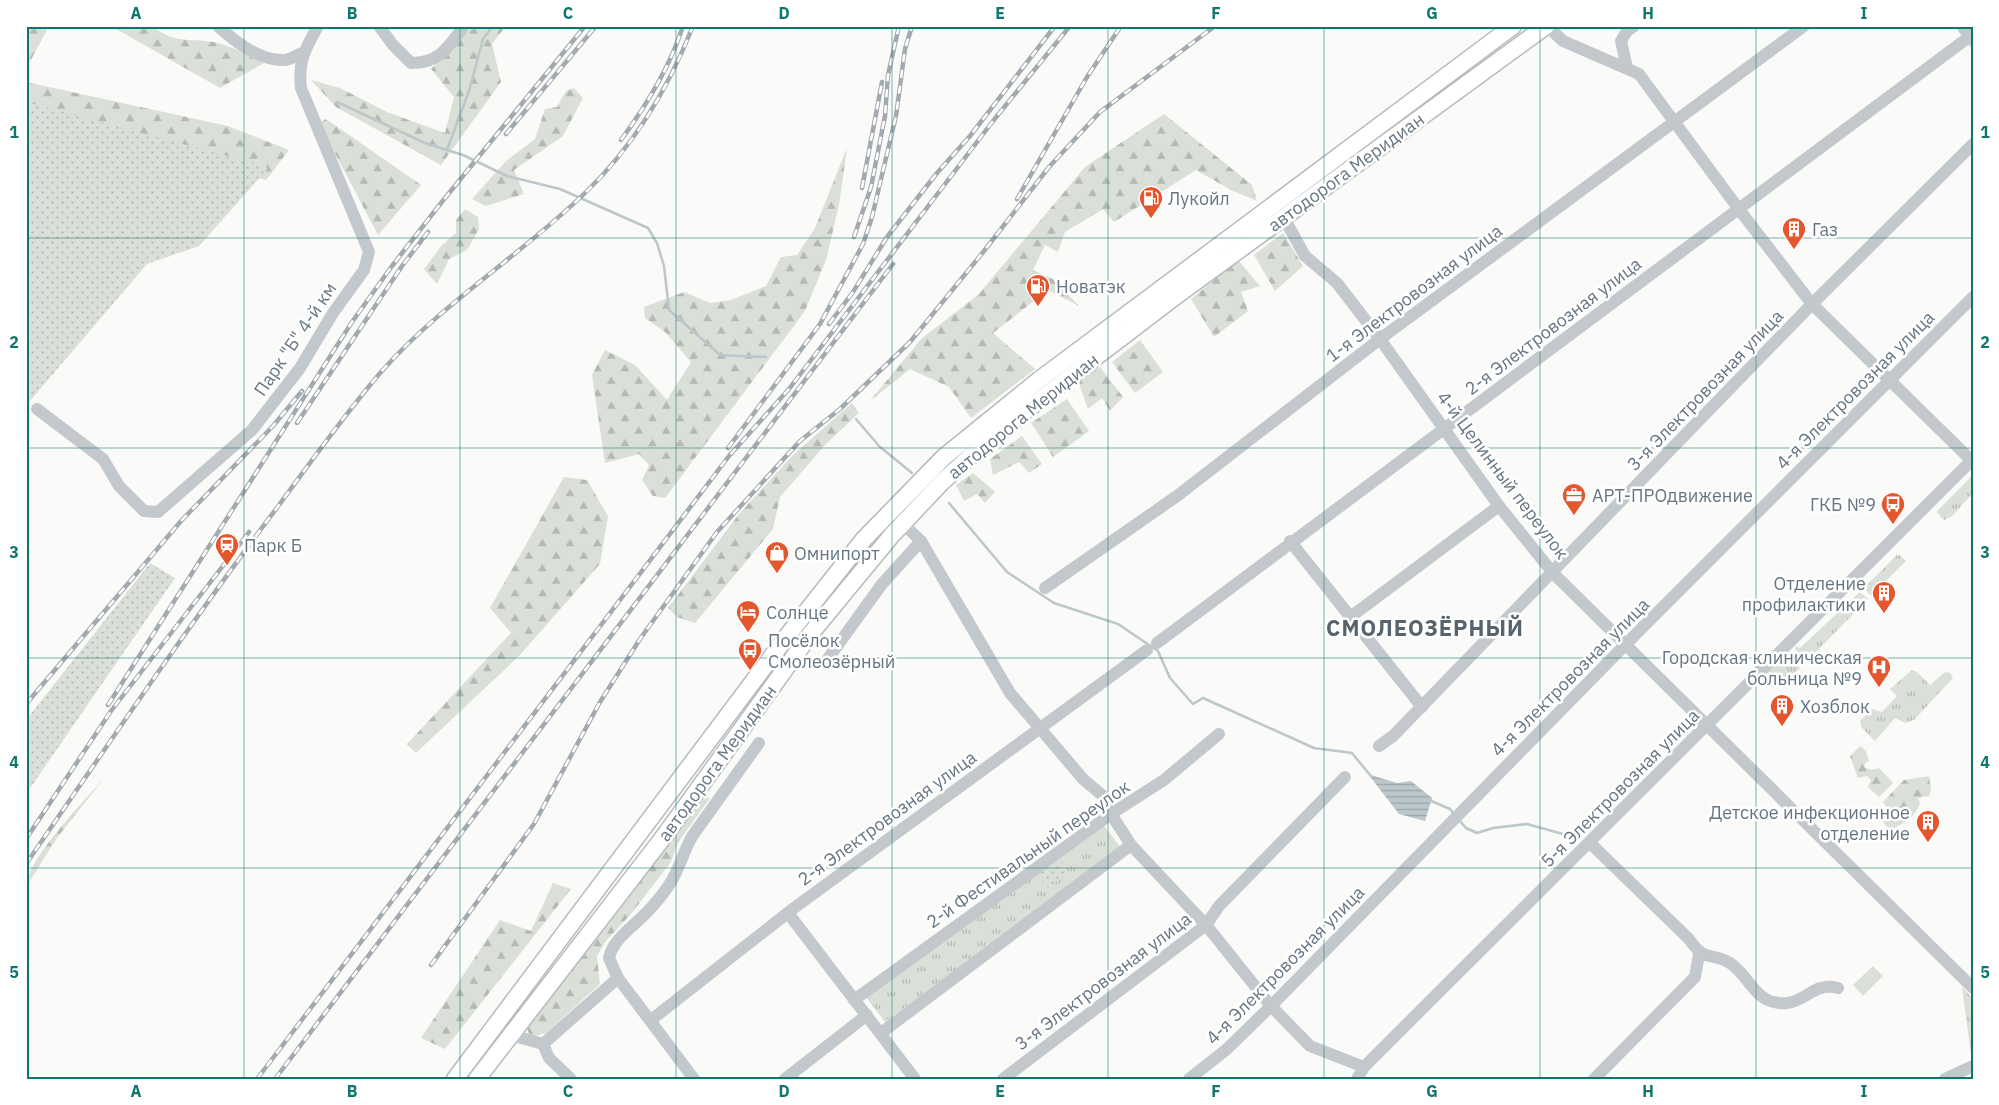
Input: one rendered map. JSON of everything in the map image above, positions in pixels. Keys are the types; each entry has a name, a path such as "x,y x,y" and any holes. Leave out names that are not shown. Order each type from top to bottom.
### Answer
{"main road":[{"name":"автодорога Меридиан","path":"455,1079 791,631 864,539 889,512 944,458 1039,380 1513,26"},
{"name":"автодорога Меридиан","path":"477,1079 662,839 812,632 902,523 942,482 999,431 1176,296 1547,26"},
{"path":"889,512 902,523"},
{"path":"497,1024 511,1035"}],"street":[{"path":"218,26 236,43 272,58 285,60 302,53 318,26"},
{"path":"379,26 393,45 411,63 426,64 442,54 464,26"},
{"path":"1547,26 1563,41 1639,74 1812,304 1889,381 1972,459"},
{"path":"1627,68 1621,41 1627,31 1634,26"},
{"name":"1-я Электровозная улица","path":"1045,588 1177,496 1380,339 1676,123 1804,26"},
{"name":"2-я Электровозная улица","path":"651,1020 788,913 1152,646 1290,541 1446,429 1968,35"},
{"name":"Парк \"Б\" 4-й км","path":"37,409 102,459 118,486 144,512 158,512 252,430 300,368 333,313 364,270 369,252 301,88 299,72 302,53"},
{"name":"3-я Электровозная улица","path":"1379,746 1393,736 1422,707 1812,304 1973,144"},
{"name":"4-й Целинный переулок","path":"1284,218 1305,256 1337,283 1446,429 1499,506 1553,572 1973,988"},
{"name":"4-я Электровозная улица","path":"1190,1079 1227,1049 1271,1006 1625,645 1973,297"},
{"name":"5-я Электровозная улица","path":"1361,1073 1972,459"},
{"path":"1350,618 1499,506"},
{"path":"902,523 922,541 1010,693 1083,779 1102,795 1111,814 1132,845 1206,925 1271,1006 1310,1046 1361,1073"},
{"path":"826,660 882,584 922,541"},
{"path":"1290,541 1422,707"},
{"name":"2-й Фестивальный переулок","path":"854,1000 1111,814 1164,780 1219,734"},
{"path":"694,1079 618,978 609,958 615,942 622,938 652,907 677,872 685,848 693,835 759,743"},
{"name":"3-я Электровозная улица","path":"1003,1079 1206,925 1219,906 1345,777"},
{"path":"1590,843 1689,939 1699,954 1727,962 1738,969 1756,993 1776,1002 1790,1003 1819,988 1830,986 1838,988"},
{"path":"881,1033 1132,845"},
{"path":"788,913 915,1079"},
{"path":"1594,1079 1695,977 1699,954"},
{"path":"543,1044 618,978"},
{"path":"785,1079 867,1015"},
{"path":"511,1035 543,1044"},
{"path":"543,1044 549,1058 571,1079"},
{"path":"1944,1079 1973,1066"}],"green space":[{"path":"26,26 49,26 26,69"},
{"path":"111,26 153,26 160,32 175,38 225,45 264,63 220,88"},
{"path":"473,26 506,26 492,44 501,82 441,165 336,107 311,80 340,88 387,112 445,133 454,97 431,69"},
{"path":"26,82 228,126 289,150 266,180 26,120"},
{"path":"574,88 583,98 563,136 514,170 524,194 486,206 472,199 506,161 535,139 545,109 557,107 566,91"},
{"path":"26,102 269,167 199,246 147,264 29,402 26,401"},
{"path":"1164,114 1252,185 1257,201 1231,190 1196,170 1114,222 1103,209 1065,232 1058,252 1045,245 1033,270 1053,279 1079,306 1048,290 993,333 1035,369 971,418 949,387 910,369 869,402 922,338 978,295 1085,167"},
{"path":"326,119 421,185 378,235 319,123"},
{"path":"847,148 839,205 826,260 805,311 665,498 653,496 642,480 649,465 639,454 605,463 592,375 605,350 635,365 667,400 691,362 666,333 645,318 644,307 684,292 710,303 731,300 766,286 781,257 797,255 815,228"},
{"path":"465,209 478,217 479,229 467,250 449,259 437,284 424,269 442,245 456,233 456,220"},
{"path":"1283,233 1303,266 1275,291 1254,255"},
{"path":"1238,260 1260,286 1241,292 1248,311 1214,337 1191,299"},
{"path":"1140,340 1163,372 1135,393 1112,362"},
{"path":"1100,367 1123,397 1110,411 1102,398 1088,409 1078,381"},
{"path":"1067,399 1089,431 1053,457 1031,423"},
{"path":"852,403 859,413 826,444 780,497 773,529 695,623 677,617 668,608 739,514 792,456"},
{"path":"1022,436 1042,464 1029,473 1019,462 993,475 990,459"},
{"path":"973,473 995,492 985,503 977,494 964,501 956,485"},
{"path":"1973,475 1973,493 1952,516 1944,520 1937,512 1938,510"},
{"path":"564,477 587,480 608,516 600,564 519,656 416,753 407,744 511,633 490,608"},
{"path":"1898,554 1906,561 1871,596 1864,588"},
{"path":"150,563 175,578 26,794 26,720"},
{"path":"1860,592 1868,599 1806,662 1796,651 1795,646 1800,648"},
{"path":"1784,657 1791,659 1800,668 1780,688 1767,673"},
{"path":"1912,670 1917,672 1930,685 1945,672 1950,673 1953,678 1914,720 1905,723 1895,718 1875,741 1862,728 1860,721 1872,709 1882,712 1897,696 1890,689"},
{"path":"1860,746 1866,751 1869,761 1865,763 1864,767 1871,770 1879,768 1893,783 1879,797 1868,787 1871,780 1867,776 1858,778 1850,756"},
{"path":"1929,776 1931,790 1929,796 1918,798 1920,803 1915,813 1890,830 1883,822 1888,810 1883,802 1904,780"},
{"path":"105,777 57,838 26,887 29,875 46,846"},
{"path":"702,794 710,798 677,844 671,862 631,914 605,942 597,956 600,984 546,1033 530,1037 526,1025"},
{"path":"1103,824 1121,848 885,1022 866,997"},
{"path":"1059,858 1069,872 1048,888 1037,875"},
{"path":"553,883 571,889 445,1049 421,1038 500,920 531,931"},
{"path":"1873,966 1883,976 1863,996 1853,985"},
{"path":"1962,987 1973,999 1973,1056 1971,1055"}],"shaded area":[{"path":"1368,774 1397,783 1411,781 1432,798 1425,821 1399,814"}],"waterway":[{"path":"447,150 469,91 483,39 493,26"},
{"path":"337,102 425,143 463,155 507,176 560,189 648,228 657,243 664,266 669,310 720,355 766,357"},
{"path":"856,419 879,446 912,473"},
{"path":"949,503 1007,572 1054,603 1118,624 1158,651 1170,678 1193,704 1203,698 1314,748 1352,753 1370,775"},
{"path":"1429,800 1450,809 1454,814"},
{"path":"1459,820 1466,828 1477,833 1493,828 1527,824 1570,836"}],"railway":[{"path":"108,705 352,322 392,266 441,203 585,26"},
{"path":"506,134 596,26"},
{"path":"621,140 656,86 678,41 683,26"},
{"path":"26,864 214,593 355,404 404,347 455,302 560,216 603,175 634,136 661,94 693,26"},
{"path":"854,237 871,187 885,116 888,75 899,26"},
{"path":"728,448 820,324 863,244 872,217 896,116 905,49 912,26"},
{"path":"829,324 853,292 887,237 937,173 970,136 1055,26"},
{"path":"257,1079 729,456 789,389 993,121 1070,26"},
{"path":"1017,199 1087,77 1121,26"},
{"path":"431,965 534,824 600,702 640,639 717,532 800,441 840,409 910,342 1049,167 1100,112 1215,26"},
{"path":"862,188 882,82"},
{"path":"297,423 402,266 428,232"},
{"path":"275,1079 893,264"},
{"path":"26,704 181,521 273,426 302,391"},
{"path":"26,839 111,711 249,532"}],"place":[{"name":"Лукойл","path":"1151,219"},
{"name":"Газ","path":"1794,250"},
{"name":"Новатэк","path":"1038,307"},
{"name":"АРТ-ПРОдвижение","path":"1574,516"},
{"name":"ГКБ №9","path":"1893,525"},
{"name":"Парк Б","path":"227,566"},
{"name":"Омнипорт","path":"777,574"},
{"name":"Отделение профилактики","path":"1884,614"},
{"name":"Солнце","path":"748,633"},
{"name":"Посёлок Смолеозёрный","path":"750,671"},
{"name":"Городская клиническая больница №9","path":"1879,688"},
{"name":"Хозблок","path":"1782,727"},
{"name":"Детское инфекционное отделение","path":"1928,843"}],"district":[{"name":"СМОЛЕОЗЁРНЫЙ","path":"1425,627"}]}
